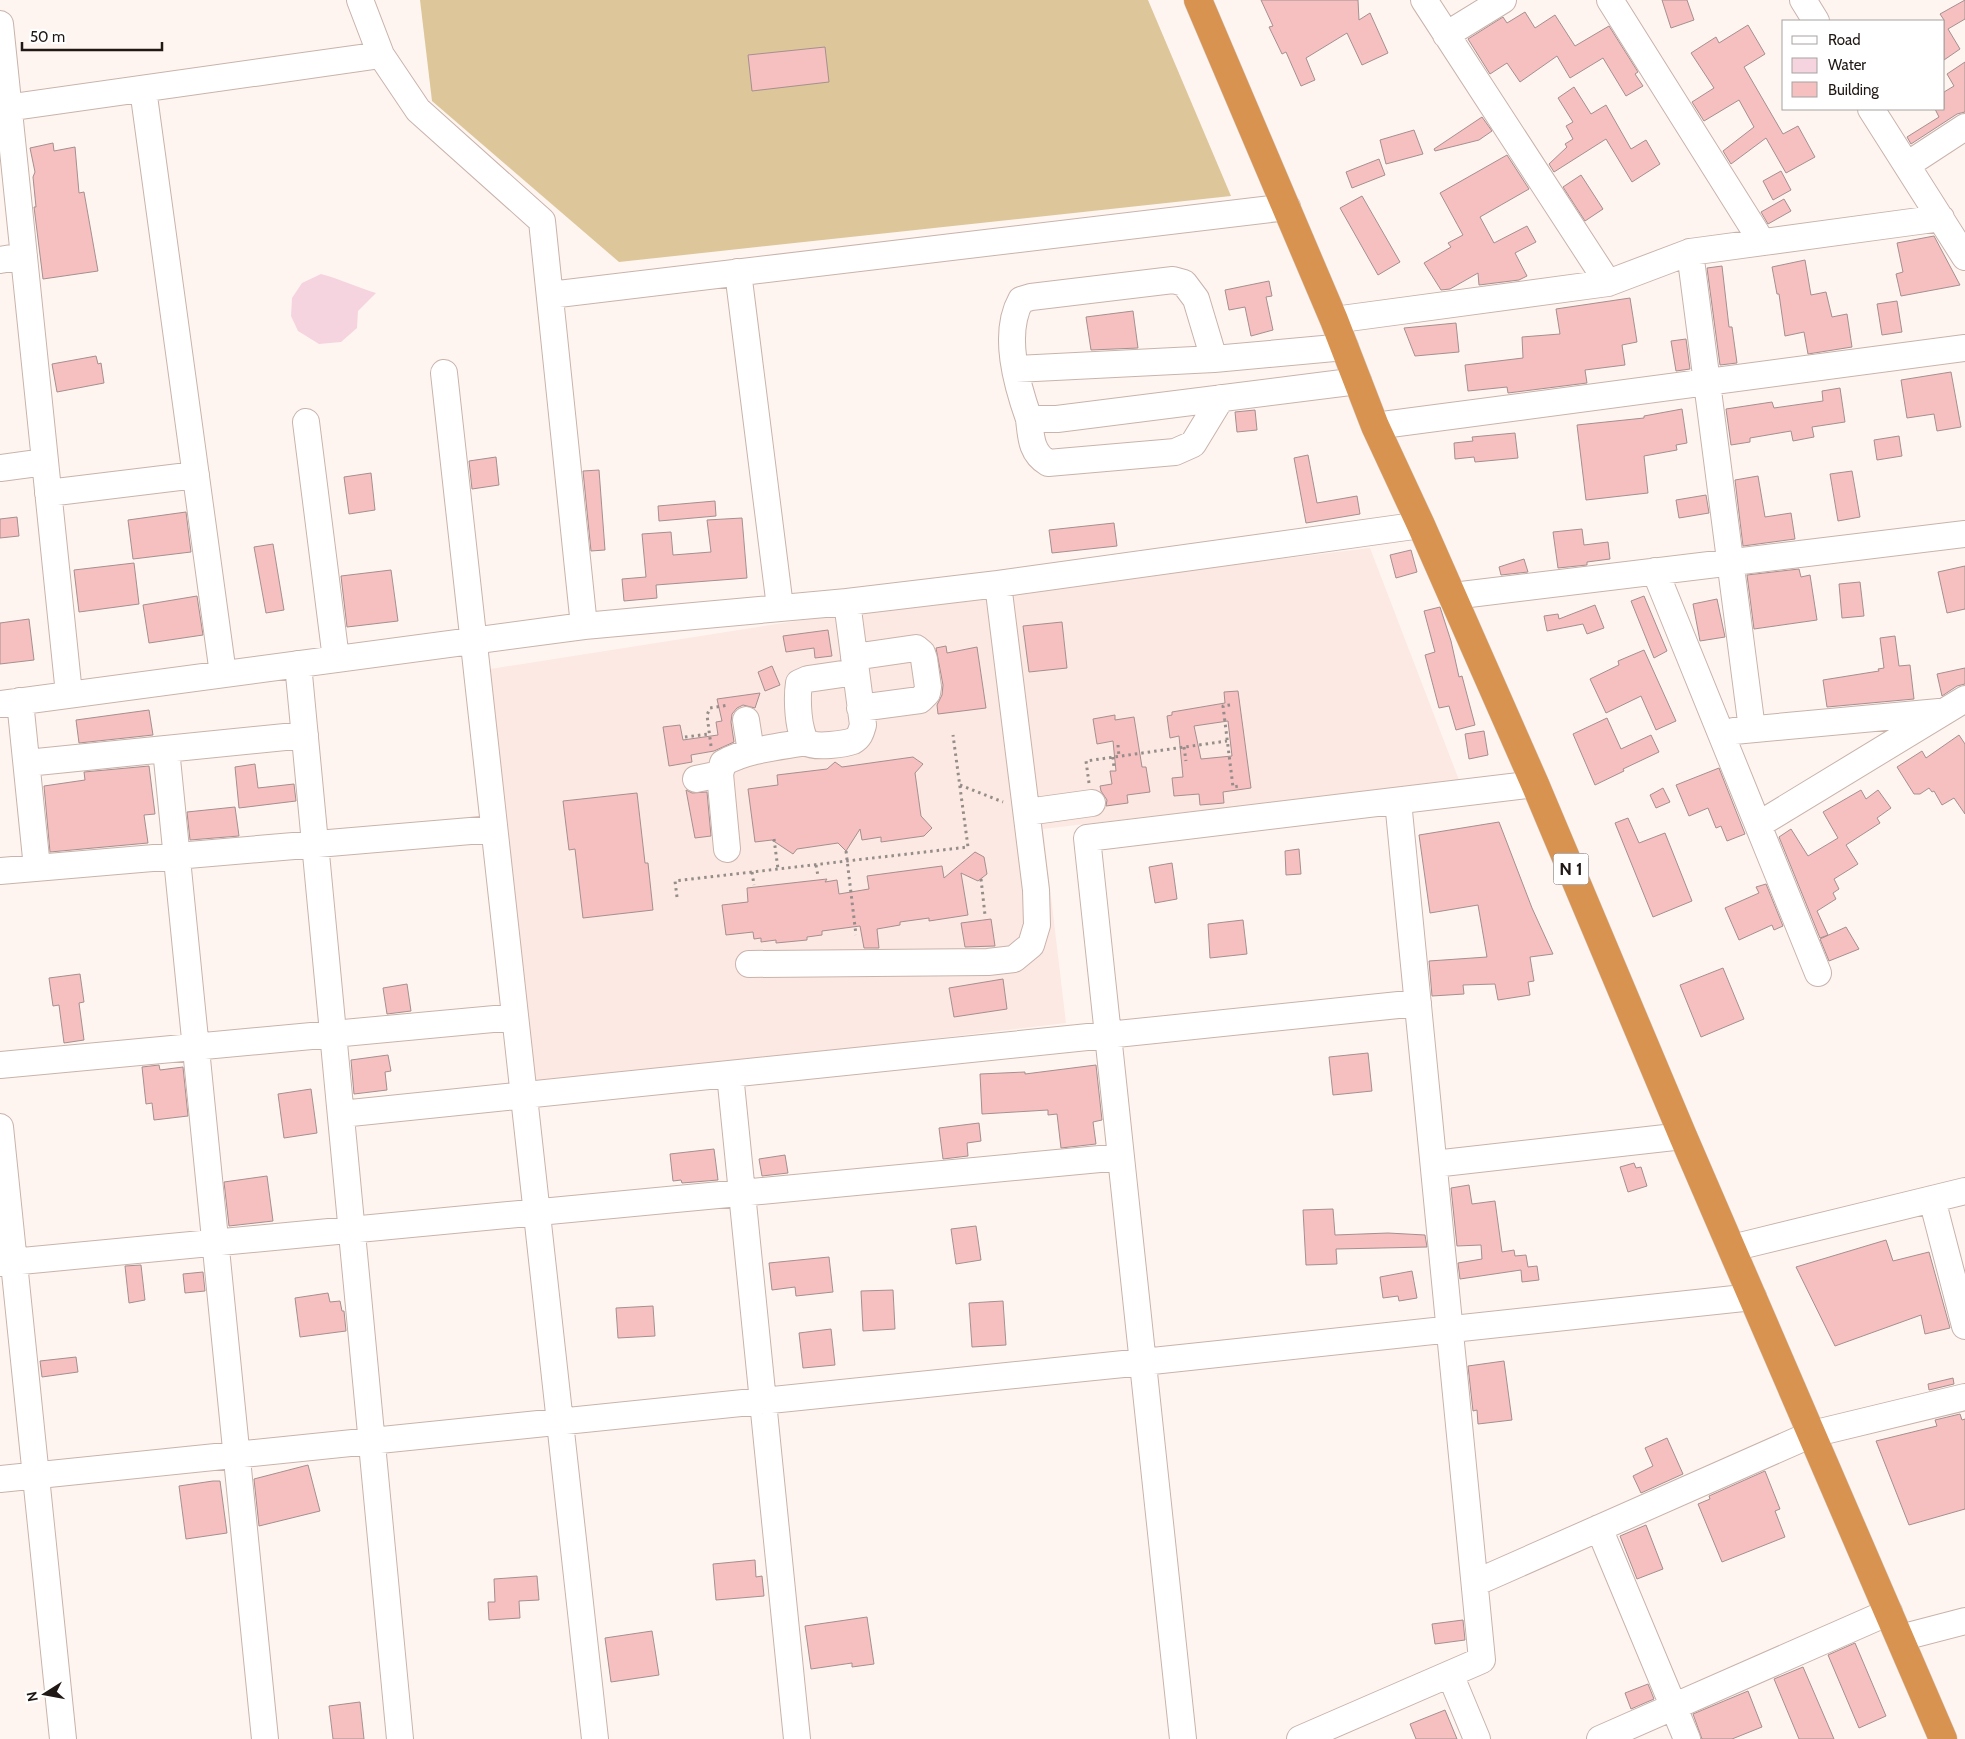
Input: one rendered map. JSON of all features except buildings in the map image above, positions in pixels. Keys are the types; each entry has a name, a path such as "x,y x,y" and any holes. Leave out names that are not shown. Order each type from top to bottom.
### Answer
{"highway":[{"name":"N 1","path":"1198,0 1334,320 1375,426 1422,525 1535,784 1683,1136 1942,1739"}],"street":[{"path":"360,0 381,55 418,110 542,221 584,626"},
{"path":"1424,0 1608,282"},
{"path":"1446,35 1503,0"},
{"path":"1610,0 1762,242"},
{"path":"1803,0 1815,20"},
{"path":"0,24 12,258 45,462 69,694"},
{"path":"4,108 381,55"},
{"path":"143,89 223,674"},
{"path":"1872,110 1965,256"},
{"path":"1907,165 1965,128"},
{"path":"550,295 1287,208"},
{"path":"1334,320 1608,282 1690,252 1941,218"},
{"path":"1690,252 1752,729"},
{"path":"738,272 780,607"},
{"path":"1214,359 1196,299 1184,283 1173,280 1031,297 1021,300 1014,313 1013,356 1020,394 1029,419 1032,443 1039,458 1048,463 1175,452 1193,444 1220,398"},
{"path":"1015,368 1214,359 1344,348"},
{"path":"1375,426 1965,348"},
{"path":"444,373 595,1739"},
{"path":"1029,419 1057,419 1358,381"},
{"path":"306,422 336,659"},
{"path":"0,468 45,462"},
{"path":"48,493 196,475"},
{"path":"38,868 26,764 10,702 584,626 847,602 998,584 1422,525"},
{"path":"1452,596 1965,534"},
{"path":"1656,571 1818,972"},
{"path":"749,964 988,962 1014,959 1031,945 1038,925 1036,890 998,584"},
{"path":"727,849 710,776 724,763 732,758 751,752 806,742 816,747 852,741 861,734 863,725 847,602"},
{"path":"806,742 801,731 797,695 799,683 916,648 922,654 928,687 927,693 920,700 860,708"},
{"path":"298,664 400,1739"},
{"path":"1721,732 1955,705"},
{"path":"1758,825 1955,705"},
{"path":"746,720 751,752"},
{"path":"26,764 305,735"},
{"path":"166,749 264,1739"},
{"path":"1183,1739 1088,838 1535,784"},
{"path":"1300,1739 1482,1660 1398,800"},
{"path":"1026,812 1092,803"},
{"path":"0,871 494,829"},
{"path":"341,1114 1418,1002"},
{"path":"0,1065 514,1017"},
{"path":"730,1074 797,1739"},
{"path":"0,1127 7,1262 36,1476 63,1739"},
{"path":"1434,1164 1683,1136"},
{"path":"7,1262 1121,1157"},
{"path":"1732,1248 1965,1191"},
{"path":"1932,1199 1965,1326"},
{"path":"0,1480 1753,1297"},
{"path":"1475,1583 1812,1434 1965,1397"},
{"path":"1598,1528 1687,1739"},
{"path":"1600,1739 1889,1612"},
{"path":"1900,1638 1965,1621"},
{"path":"1450,1674 1477,1739"}],"path":[{"path":"710,776 707,715 710,708 732,705 746,720"},
{"path":"1230,705 1223,706 1233,787 1239,786"},
{"path":"685,737 709,734"},
{"path":"677,897 675,881 968,847 953,735"},
{"path":"1092,803 1086,761 1227,742"},
{"path":"1118,745 1119,757"},
{"path":"1184,747 1186,761"},
{"path":"1113,758 1114,768"},
{"path":"960,785 1026,812"},
{"path":"774,839 778,869"},
{"path":"846,851 856,935"},
{"path":"816,865 818,876"},
{"path":"752,872 754,885"},
{"path":"981,879 985,915"}],"shaded area":[{"path":"420,0 1148,0 1231,196 619,262 432,101"},
{"path":"1370,548 1459,780 1043,829 1066,1023 534,1086 490,669 860,611"}],"water":[{"path":"321,274 376,293 358,311 357,328 341,342 319,344 298,331 291,316 292,298 302,283"}]}
